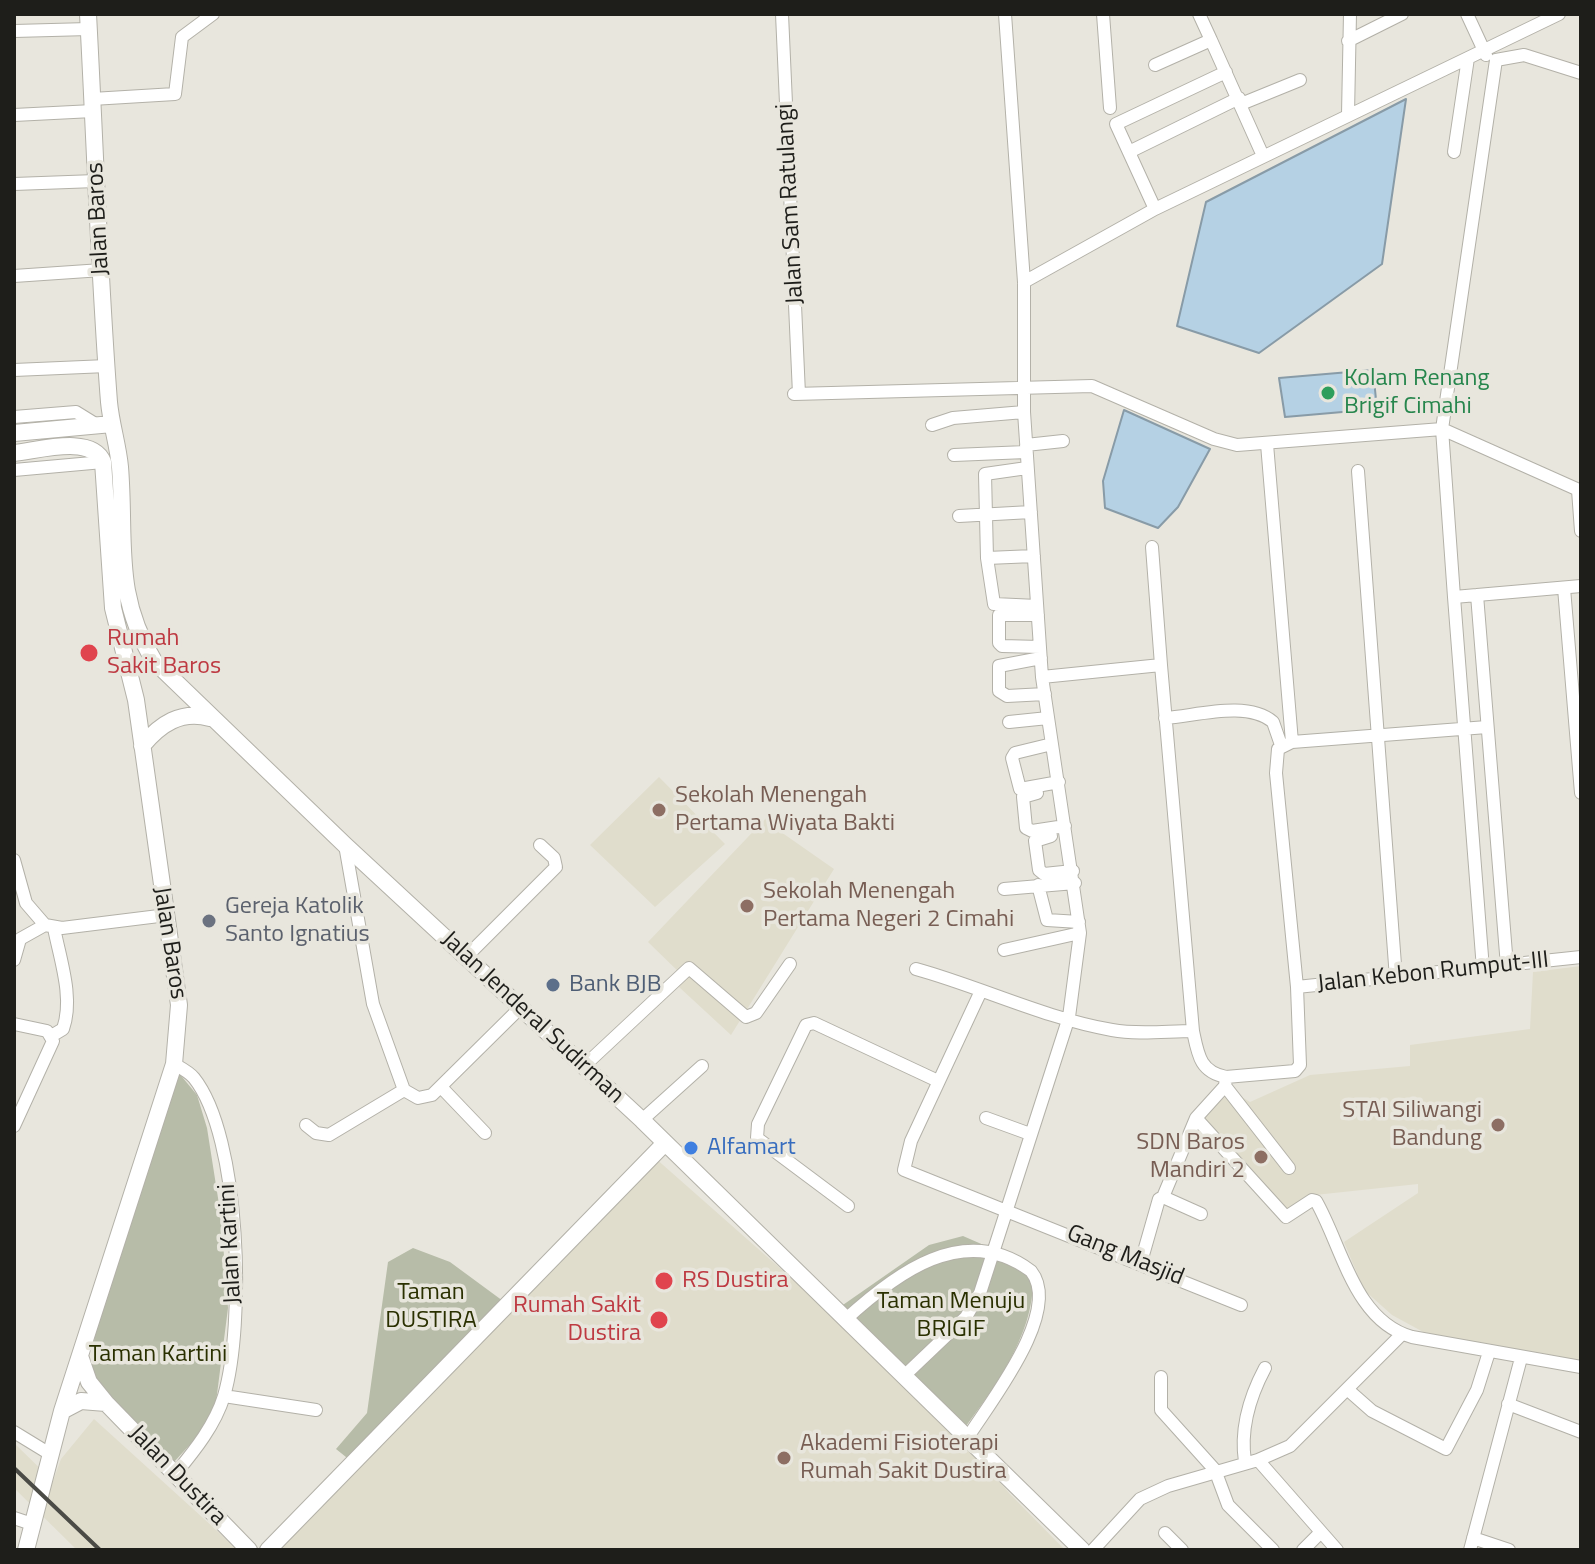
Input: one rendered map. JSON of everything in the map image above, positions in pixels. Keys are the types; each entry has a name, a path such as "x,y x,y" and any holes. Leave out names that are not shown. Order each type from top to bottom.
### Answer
{"main road":[{"name":"Jalan Baros","path":"88,22 107,366 104,425"},
{"path":"14,433 104,425 103,433 69,439 48,450"},
{"name":"Jalan Jenderal Sudirman","path":"104,425 120,470 127,606 154,661 345,845 642,1120 1082,1550"},
{"path":"14,453 84,447 96,452 103,462"},
{"name":"Jalan Baros","path":"26,1550 62,1411 174,1064 179,1005 132,676 113,608 103,462"},
{"path":"132,676 139,663 154,661"},
{"path":"142,746 154,732 175,718 191,715 212,719"},
{"path":"268,1550 665,1143"},
{"name":"Jalan Dustira","path":"80,1356 89,1382 106,1403 249,1550"},
{"path":"62,1411 74,1402 106,1403"}],"street":[{"path":"14,115 175,94 182,37 213,14"},
{"name":"Jalan Sam Ratulangi","path":"782,14 797,394 1092,386 1214,439 1237,445 1442,429"},
{"path":"904,1376 966,1317 980,1293 1069,1017 1080,927 1042,677 1024,412 1024,282 1005,14"},
{"path":"1103,14 1110,108"},
{"path":"1199,14 1263,156"},
{"path":"1348,114 1350,14"},
{"path":"1348,41 1402,14"},
{"path":"1467,14 1482,51 1496,60 1524,55 1581,73"},
{"path":"1024,282 1155,209 1559,14"},
{"path":"14,31 88,22"},
{"path":"1155,65 1211,40"},
{"path":"1454,152 1468,58"},
{"path":"1483,969 1442,429 1496,60"},
{"path":"1155,209 1116,124 1226,72"},
{"path":"1129,152 1240,101 1300,80"},
{"path":"14,184 96,181"},
{"path":"14,276 102,270"},
{"path":"14,358 14,370 107,366"},
{"path":"14,417 76,412 104,425"},
{"path":"932,425 953,418 1024,412"},
{"path":"1442,429 1579,490 1581,531"},
{"path":"954,455 1026,449 1063,441"},
{"path":"1267,444 1286,743 1276,773 1297,987"},
{"path":"14,470 103,462"},
{"path":"1027,468 987,472 987,558 994,604 1037,610"},
{"path":"1358,471 1375,736 1396,978"},
{"path":"959,516 1031,512"},
{"path":"1152,547 1193,1031 1204,1067 1226,1081 1289,1168"},
{"path":"987,558 1034,556"},
{"path":"1454,597 1581,586"},
{"path":"1564,588 1581,793"},
{"path":"1477,595 1507,966"},
{"path":"1037,610 999,615 999,643 1040,652"},
{"path":"1040,652 999,666 999,691 1007,696 1045,694"},
{"path":"1042,677 1161,665"},
{"path":"1165,718 1240,712 1260,715 1273,722 1286,743"},
{"path":"1009,722 1048,718"},
{"path":"1286,743 1487,727"},
{"path":"1052,744 1015,753 1012,758 1020,789 1059,785"},
{"path":"1059,785 1023,797 1026,824 1032,831 1066,830"},
{"path":"1066,830 1036,839 1039,870 1044,874 1074,877"},
{"path":"345,845 373,1004 390,1059 404,1090 418,1098 432,1095 521,1007"},
{"path":"466,957 556,867 554,858 540,845"},
{"path":"14,860 20,902 50,926 65,977 66,1011 63,1029 53,1035 14,1024"},
{"path":"1004,889 1074,877"},
{"path":"1038,885 1047,920 1080,927"},
{"path":"14,960 20,939 50,926 167,915"},
{"path":"1004,950 1080,927"},
{"name":"Jalan Kebon Rumput-III","path":"1226,1081 1299,1068 1297,987 1581,957"},
{"path":"584,1066 692,968 740,1014 751,1016 790,964"},
{"path":"916,969 980,993 1112,1030 1193,1031"},
{"path":"848,1206 757,1138 758,1124 806,1025 814,1023 938,1081 980,993"},
{"path":"14,1126 52,1048 53,1035"},
{"name":"Jalan Kartini","path":"174,1064 195,1079 204,1095 226,1170 236,1252 236,1302 224,1396 212,1424 176,1473"},
{"path":"642,1120 702,1066"},
{"name":"Gang Masjid","path":"938,1081 903,1169 1141,1262 1241,1305"},
{"path":"1141,1262 1159,1199 1163,1197 1196,1118 1226,1081"},
{"path":"441,1087 485,1133"},
{"path":"306,1125 316,1133 329,1135 404,1090"},
{"path":"986,1118 1030,1134"},
{"path":"1196,1118 1286,1217 1312,1200 1316,1201 1365,1301 1388,1326 1402,1334 1581,1367"},
{"path":"1163,1197 1201,1214"},
{"path":"845,1320 878,1290 930,1257 949,1252 993,1252 1031,1271 1040,1298 1035,1322 1022,1350 968,1437"},
{"path":"1093,1550 1140,1499 1290,1446 1402,1334"},
{"path":"1347,1389 1372,1411 1445,1450 1477,1390 1489,1352"},
{"path":"1525,1359 1544,1367 1581,1374"},
{"path":"1509,1550 1471,1544 1508,1404 1525,1359"},
{"path":"1265,1368 1253,1390 1242,1435 1252,1461 1337,1550"},
{"path":"1161,1377 1158,1396 1161,1410 1215,1470 1228,1505 1273,1550"},
{"path":"224,1396 316,1410"},
{"path":"1508,1404 1581,1432"},
{"path":"14,1432 50,1454"},
{"path":"14,1518 32,1524"},
{"path":"1303,1550 1321,1532"},
{"path":"1165,1533 1182,1550"}],"shaded area":[{"name":"Sekolah Menengah Pertama Wiyata Bakti","path":"659,777 725,844 655,907 590,845"},
{"name":"Sekolah Menengah Pertama Negeri 2 Cimahi","path":"767,817 781,832 834,869 731,1035 679,987 685,978 648,942"},
{"name":"STAI Siliwangi Bandung","path":"1581,966 1581,1362 1427,1334 1392,1315 1364,1290 1344,1242 1418,1193 1418,1184 1315,1195 1286,1216 1200,1119 1232,1091 1250,1102 1310,1075 1410,1066 1410,1045 1530,1029 1533,972"},
{"name":"RS Dustira","path":"654,1157 934,1404 1009,1493 1065,1550 273,1550"},
{"path":"94,1419 237,1550 77,1550 14,1488 14,1443 53,1481 61,1459"}],"green space":[{"name":"Taman Kartini","path":"178,1072 197,1095 207,1128 221,1217 228,1308 216,1402 206,1427 174,1462 129,1424 100,1391 93,1379 92,1359 109,1280"},
{"name":"Taman Menuju BRIGIF","path":"963,1236 1032,1266 1033,1288 1030,1310 1014,1353 964,1429 840,1307 929,1245"},
{"name":"Taman DUSTIRA","path":"413,1248 450,1262 503,1301 351,1461 336,1449 367,1413 388,1262"}],"water":[{"path":"1406,99 1382,264 1259,353 1177,326 1206,202"},
{"name":"Kolam Renang Brigif Cimahi","path":"1373,370 1377,409 1285,417 1279,378"},
{"path":"1124,410 1210,449 1178,507 1158,528 1105,508 1103,481"}],"railway":[{"path":"14,1468 100,1550"}],"place":[{"name":"Kolam Renang Brigif Cimahi","path":"1328,393"},
{"name":"Rumah Sakit Baros","path":"89,653"},
{"name":"Sekolah Menengah Pertama Wiyata Bakti","path":"659,810"},
{"name":"Sekolah Menengah Pertama Negeri 2 Cimahi","path":"747,906"},
{"name":"Gereja Katolik Santo Ignatius","path":"209,921"},
{"name":"Bank BJB","path":"553,985"},
{"name":"STAI Siliwangi Bandung","path":"1498,1125"},
{"name":"Alfamart","path":"691,1148"},
{"name":"SDN Baros Mandiri 2","path":"1261,1157"},
{"name":"RS Dustira","path":"664,1281"},
{"name":"Rumah Sakit Dustira","path":"659,1320"},
{"name":"Akademi Fisioterapi Rumah Sakit Dustira","path":"784,1458"}]}
